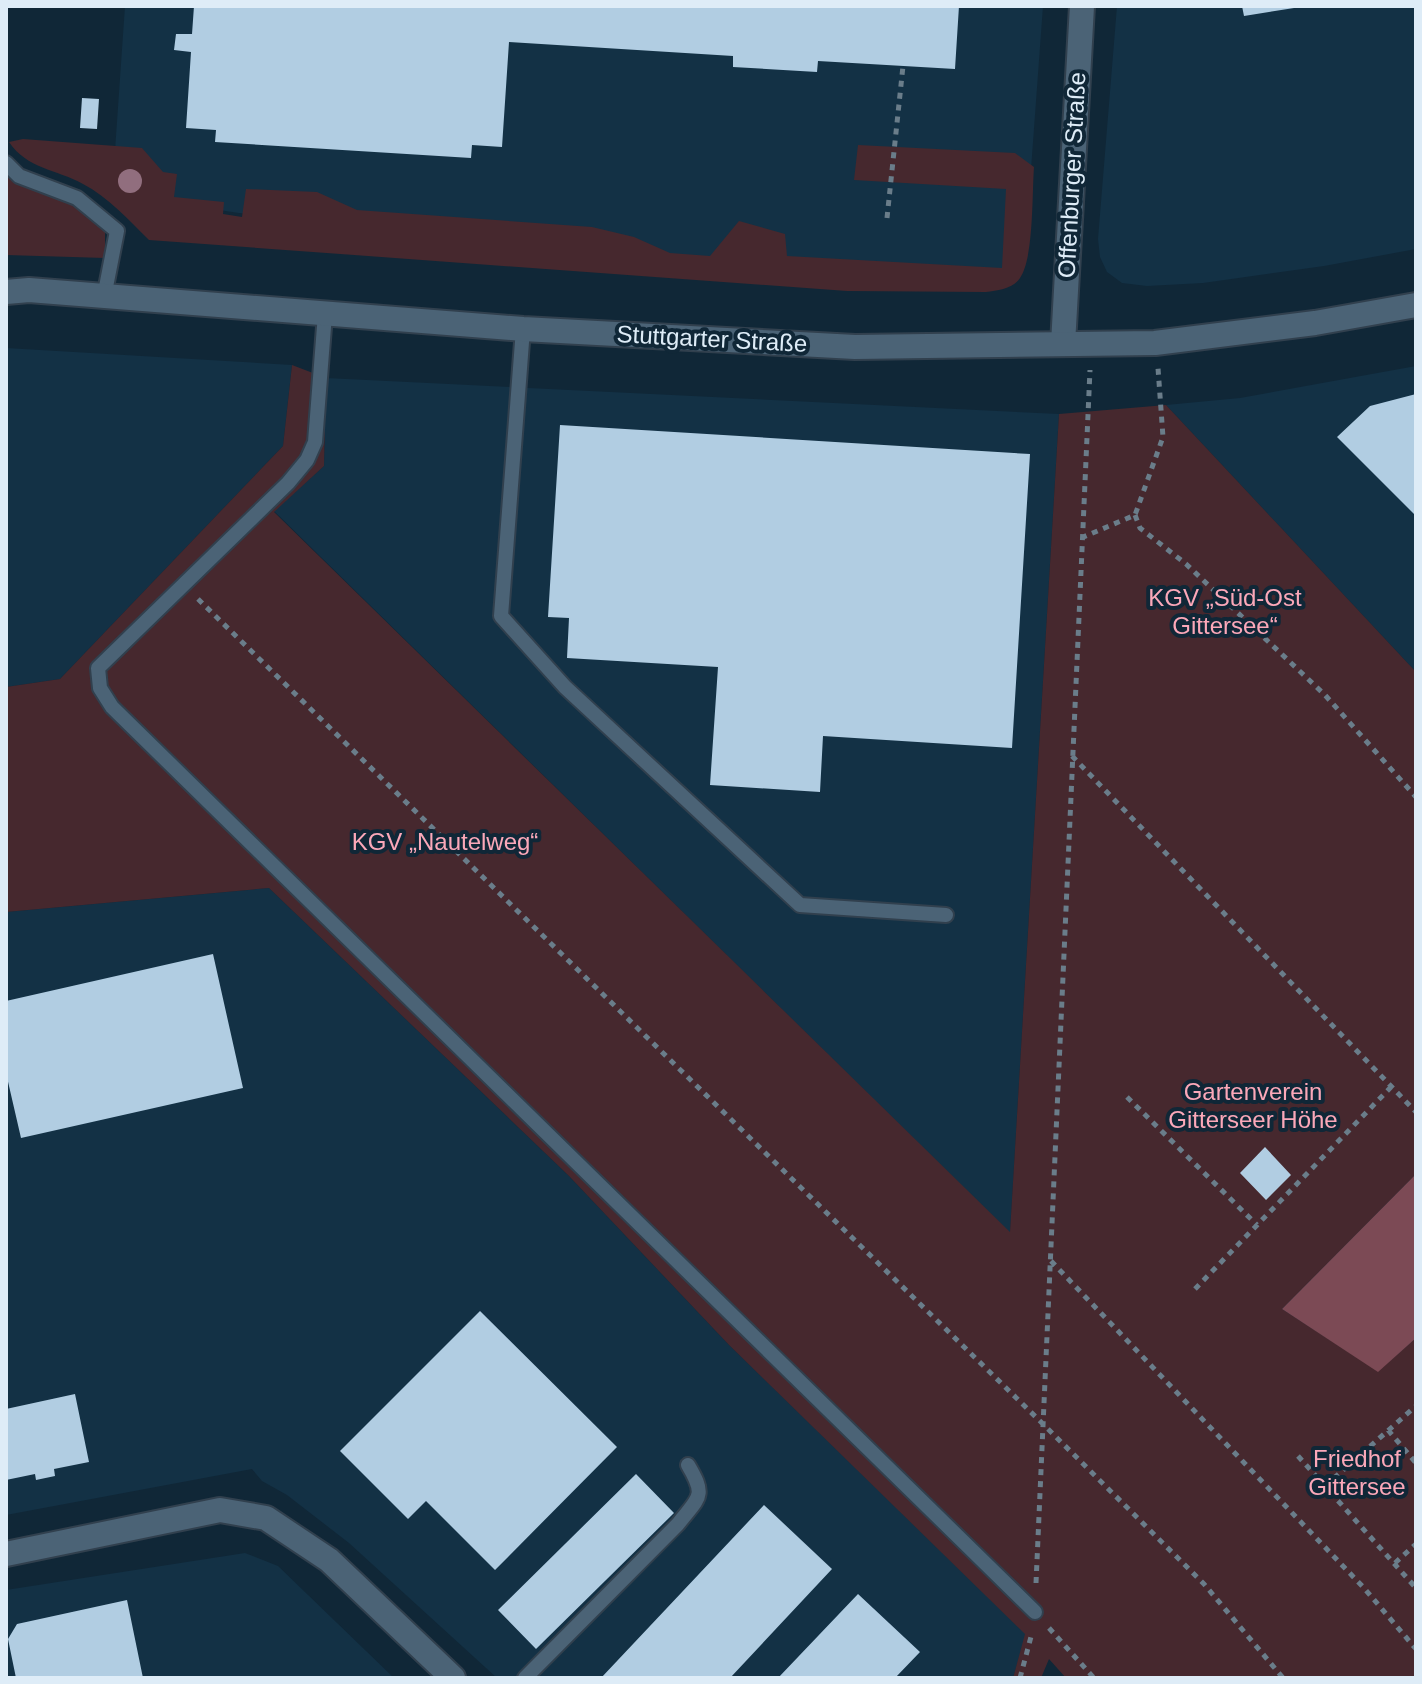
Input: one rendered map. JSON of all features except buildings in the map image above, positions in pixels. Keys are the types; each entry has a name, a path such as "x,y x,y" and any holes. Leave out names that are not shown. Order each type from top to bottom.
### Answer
{"main road":[{"name":"Offenburger Straße","path":"1063,344 1082,6"},
{"name":"Stuttgarter Straße","path":"6,292 29,290 523,329 855,347 1155,343 1315,323 1416,305"},
{"path":"6,1554 220,1510 266,1518 329,1560 453,1678"}],"lane":[{"path":"6,163 19,176 77,198 117,231 104,297"},
{"path":"325,314 315,442 307,460 288,483 98,668 100,688 112,707 1035,1612"},
{"path":"523,329 501,616 565,687 800,905 946,915"},
{"path":"525,1678 685,1515 700,1495 700,1484 688,1465"}],"path":[{"path":"887,218 903,66"},
{"path":"1020,1678 1030,1646 1035,1612 1092,343"},
{"path":"1155,343 1163,437 1135,515 1140,528 1186,564 1325,695 1416,797"},
{"path":"1081,538 1135,515"},
{"path":"185,585 1204,1584 1283,1678"},
{"path":"1072,755 1416,1112"},
{"path":"1195,1289 1391,1087"},
{"path":"1127,1097 1257,1225"},
{"path":"1051,1261 1364,1588 1416,1649"},
{"path":"1325,1486 1416,1406"},
{"path":"1388,1430 1416,1463"},
{"path":"1298,1456 1416,1588"},
{"path":"1395,1563 1416,1544"},
{"path":"1035,1612 1094,1678"}],"shaded area":[{"path":"125,6 1043,6 1025,251 1000,272 826,269 239,213 112,194"},
{"path":"1117,6 1416,6 1416,249 1203,283 1147,286 1122,283 1107,272 1100,257 1098,239"},
{"path":"6,348 292,365 283,446 60,679 6,687"},
{"path":"1416,366 1416,672 1166,405 1240,398"},
{"path":"326,378 1059,414 1010,1233 274,511 324,466"},
{"path":"269,888 569,1176 729,1345 1026,1634 1013,1678 497,1678 349,1543 287,1495 262,1481 252,1469 6,1515 6,912"},
{"path":"1416,1174 1416,1338 1378,1372 1282,1309"},
{"path":"245,1553 278,1566 394,1678 6,1678 6,1590"}],"green space":[{"path":"23,139 142,148 163,172 177,174 174,197 224,202 223,214 242,217 246,189 317,192 357,210 592,227 634,237 670,253 710,256 739,221 785,234 787,256 1002,268 1006,189 854,180 858,145 1015,153 1034,167 1030,241 1025,269 1017,282 986,292 847,291 149,240 101,195 24,158 9,142"},
{"path":"6,163 77,198 117,231 105,233 105,258 6,255"},
{"path":"292,365 326,378 324,466 274,512 1010,1232 1059,414 1166,405 1416,672 1416,1174 1282,1309 1378,1371 1416,1338 1416,1678 1066,1678 1049,1659 1041,1678 1013,1678 1025,1634 729,1345 569,1176 269,888 6,912 6,687 60,679 283,446"}],"park label":[{"name":"KGV „Süd-Ost Gittersee“","path":"1225,612"},
{"name":"KGV „Nautelweg“","path":"445,842"},
{"name":"Gartenverein Gitterseer Höhe","path":"1253,1106"},
{"name":"Friedhof Gittersee","path":"1357,1473"}]}
